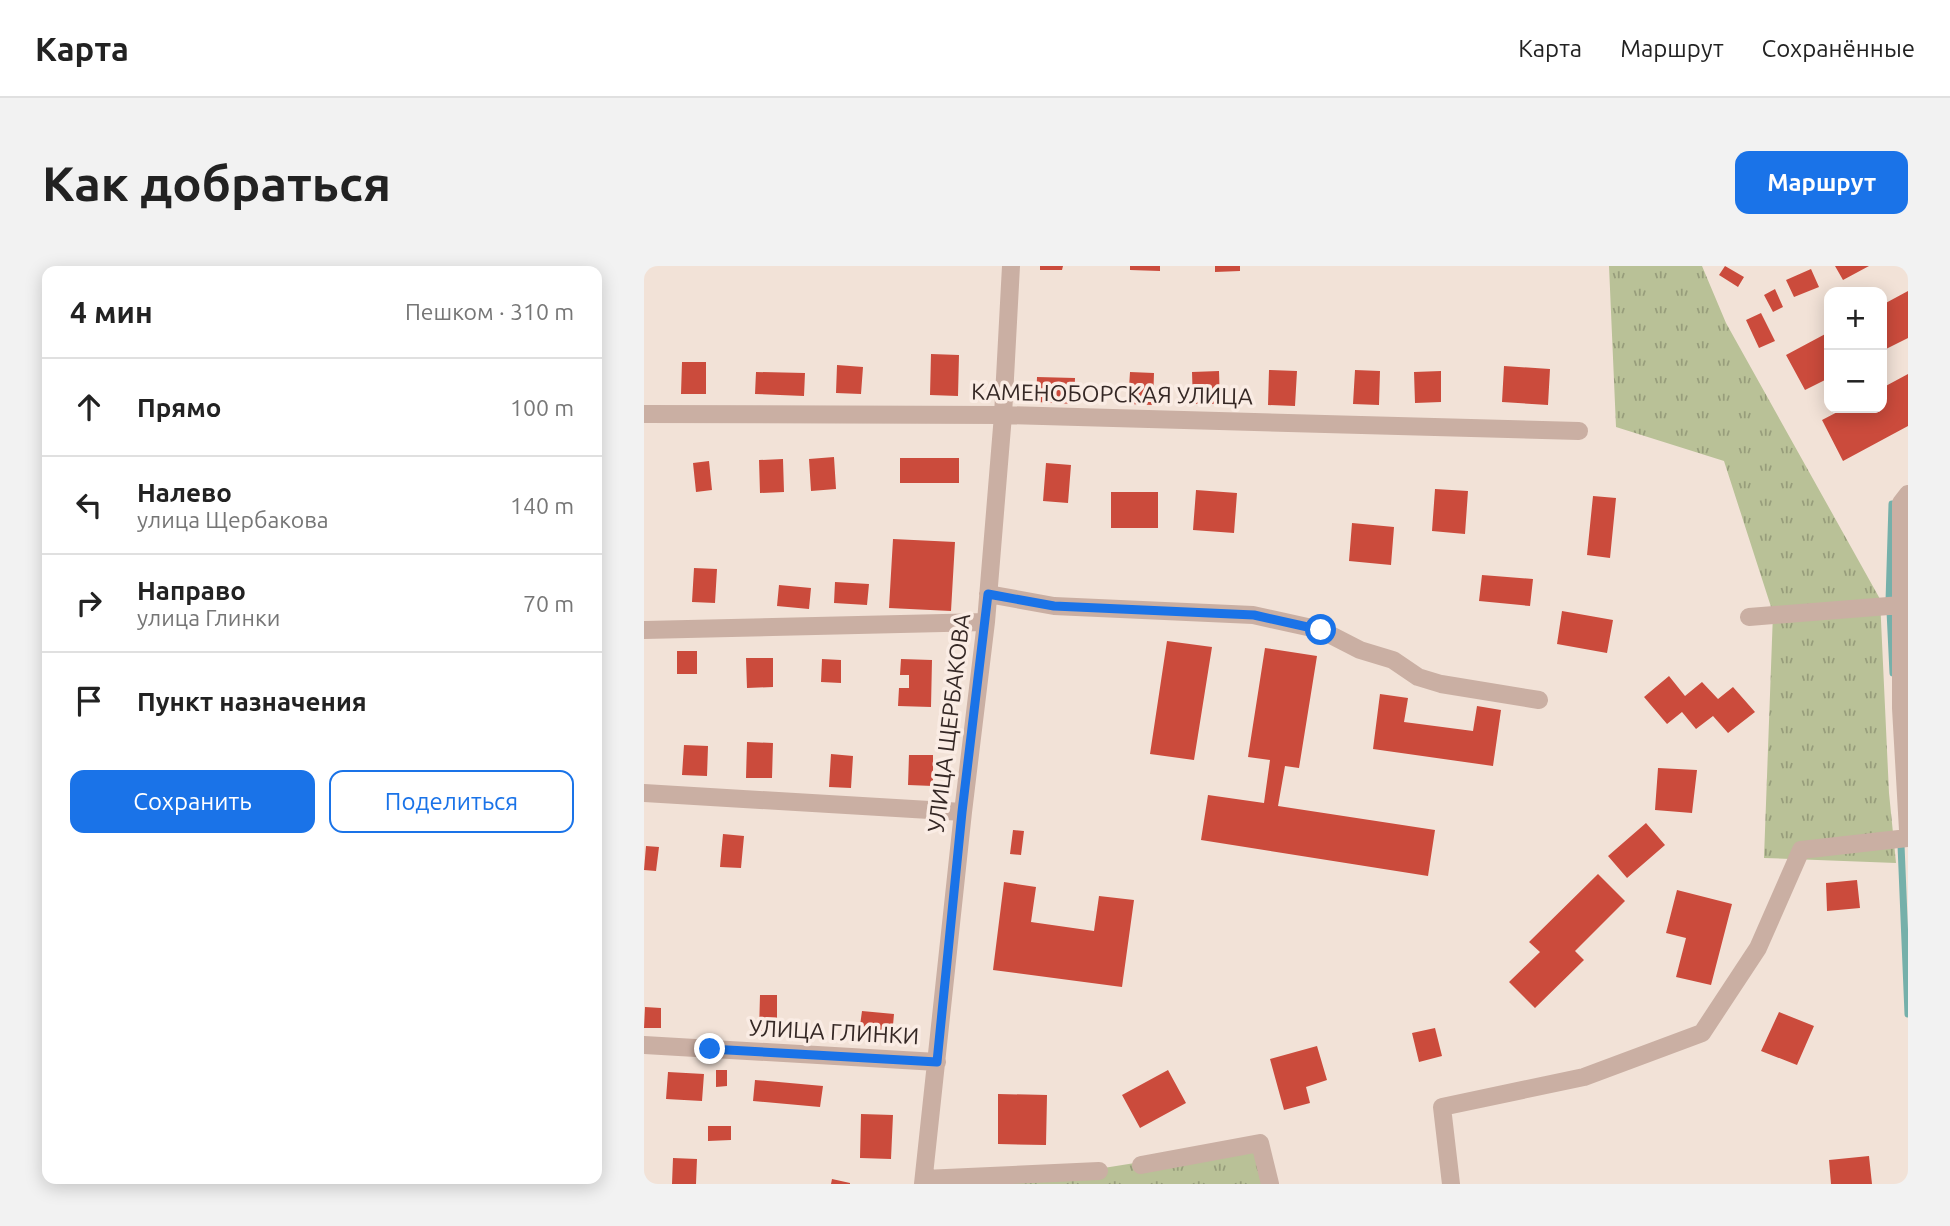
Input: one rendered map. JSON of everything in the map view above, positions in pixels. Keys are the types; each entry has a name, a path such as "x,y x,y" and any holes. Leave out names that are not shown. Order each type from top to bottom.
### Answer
{"street":[{"name":"УЛИЦА ЩЕРБАКОВА","path":"923,1182 962,812 986,622 1003,415 1011,266"},
{"name":"КАМЕНОБОРСКАЯ УЛИЦА","path":"644,414 1003,415 1579,431"},
{"path":"1908,494 1901,503 1901,708 1908,830"},
{"path":"988,594 1054,606 1254,615 1321,630 1360,650 1393,660 1418,677 1441,684 1539,700"},
{"path":"1749,617 1901,605"},
{"path":"644,630 986,622"},
{"path":"644,793 962,812"},
{"path":"1451,1184 1442,1107 1584,1077 1702,1033 1758,948 1801,850 1908,838"},
{"name":"УЛИЦА ГЛИНКИ","path":"644,1045 937,1062"},
{"path":"1141,1166 1259,1143 1270,1184"},
{"path":"923,1182 1100,1171"}],"green space":[{"path":"1609,266 1702,266 1726,323 1880,599 1889,793 1896,863 1764,858 1773,613 1724,461 1616,427"},
{"path":"1260,1143 1268,1184 1003,1184"}],"building":[{"path":"1040,266 1063,266 1062,270 1040,270"},
{"path":"1130,266 1160,266 1160,271 1130,270"},
{"path":"1215,266 1240,266 1240,271 1215,272"},
{"path":"1725,266 1744,277 1738,287 1719,275"},
{"path":"1835,266 1869,266 1843,280"},
{"path":"1811,269 1819,287 1794,297 1786,280"},
{"path":"1775,289 1783,307 1773,312 1764,295"},
{"path":"1908,291 1908,338 1887,348 1887,302"},
{"path":"1761,313 1775,341 1759,348 1746,320"},
{"path":"1824,335 1824,380 1805,390 1786,355"},
{"path":"931,354 959,355 958,396 930,395"},
{"path":"682,362 706,362 706,394 681,394"},
{"path":"837,365 863,367 861,394 836,393"},
{"path":"1504,366 1550,369 1548,405 1502,402"},
{"path":"1269,370 1297,371 1295,406 1268,405"},
{"path":"1355,370 1380,371 1379,405 1353,404"},
{"path":"1219,371 1220,404 1193,404 1192,372"},
{"path":"1441,371 1441,402 1415,403 1414,372"},
{"path":"756,372 805,373 804,396 755,394"},
{"path":"1130,372 1154,373 1153,405 1128,404"},
{"path":"1908,374 1908,426 1843,461 1822,420 1835,413 1887,413 1887,385"},
{"path":"1037,377 1075,378 1074,404 1036,402"},
{"path":"834,457 836,489 811,491 809,459"},
{"path":"900,458 959,458 959,483 900,483"},
{"path":"783,459 784,492 760,493 759,460"},
{"path":"709,461 712,490 696,492 693,463"},
{"path":"1046,463 1071,465 1068,503 1043,501"},
{"path":"1435,489 1468,491 1465,534 1432,531"},
{"path":"1196,490 1237,493 1234,533 1193,530"},
{"path":"1111,492 1158,492 1158,528 1111,528"},
{"path":"1593,496 1616,498 1610,558 1587,555"},
{"path":"1352,523 1394,527 1391,565 1349,561"},
{"path":"893,539 955,542 951,611 889,608"},
{"path":"694,568 717,569 715,603 692,602"},
{"path":"1482,575 1533,579 1530,606 1479,601"},
{"path":"835,582 869,584 867,605 834,603"},
{"path":"779,585 811,588 809,609 777,606"},
{"path":"1562,611 1613,620 1607,653 1557,644"},
{"path":"1167,641 1212,647 1194,760 1150,754"},
{"path":"1265,648 1317,656 1299,768 1285,766 1278,806 1435,830 1428,876 1201,840 1208,795 1264,803 1270,760 1248,757"},
{"path":"677,651 697,651 697,674 677,674"},
{"path":"746,658 773,658 773,687 747,688"},
{"path":"822,659 841,660 841,683 821,682"},
{"path":"901,659 932,660 931,707 898,706 899,688 909,688 909,675 900,675"},
{"path":"1669,676 1685,696 1702,682 1718,699 1733,687 1755,712 1728,733 1713,716 1696,729 1682,712 1667,724 1644,697"},
{"path":"1380,694 1408,698 1404,722 1473,731 1477,706 1501,710 1493,766 1373,749"},
{"path":"747,742 773,743 772,778 746,778"},
{"path":"684,745 708,746 707,776 682,775"},
{"path":"831,754 853,756 851,788 829,787"},
{"path":"909,755 933,755 933,786 908,785"},
{"path":"1658,768 1697,770 1692,813 1655,810"},
{"path":"1646,823 1665,845 1627,878 1608,856"},
{"path":"1013,830 1024,831 1021,855 1010,854"},
{"path":"723,834 744,836 741,868 720,867"},
{"path":"646,846 659,847 656,871 644,870"},
{"path":"1598,874 1625,901 1575,951 1584,960 1535,1008 1509,982 1540,952 1529,942"},
{"path":"1857,880 1860,908 1827,911 1826,883"},
{"path":"1004,882 1036,887 1031,922 1094,931 1099,896 1134,900 1122,987 993,970"},
{"path":"1677,890 1732,904 1711,985 1676,977 1686,938 1666,933"},
{"path":"760,995 777,995 777,1031 759,1031"},
{"path":"645,1007 661,1008 661,1028 644,1028"},
{"path":"862,1011 894,1014 892,1036 859,1033"},
{"path":"1779,1012 1814,1026 1797,1065 1761,1051"},
{"path":"1435,1028 1442,1056 1419,1062 1412,1033"},
{"path":"1317,1046 1327,1080 1306,1087 1310,1103 1284,1110 1270,1059"},
{"path":"716,1070 727,1070 727,1086 716,1087"},
{"path":"1168,1070 1186,1103 1140,1128 1122,1095"},
{"path":"668,1072 704,1074 702,1101 666,1099"},
{"path":"755,1080 823,1086 820,1107 753,1101"},
{"path":"998,1094 1047,1095 1046,1145 998,1144"},
{"path":"861,1114 893,1115 891,1159 860,1158"},
{"path":"708,1126 731,1126 731,1140 708,1141"},
{"path":"1869,1156 1872,1184 1831,1184 1829,1160"},
{"path":"673,1158 697,1159 696,1184 672,1184"},
{"path":"832,1179 850,1183 850,1184 831,1184"}],"waterway":[{"path":"1889,601 1892,504"},
{"path":"1890,611 1893,673"},
{"path":"1901,845 1908,1014"}],"route":[{"path":"710,1049 937,1062 962,812 988,594 1054,606 1254,615 1321,630"}]}
